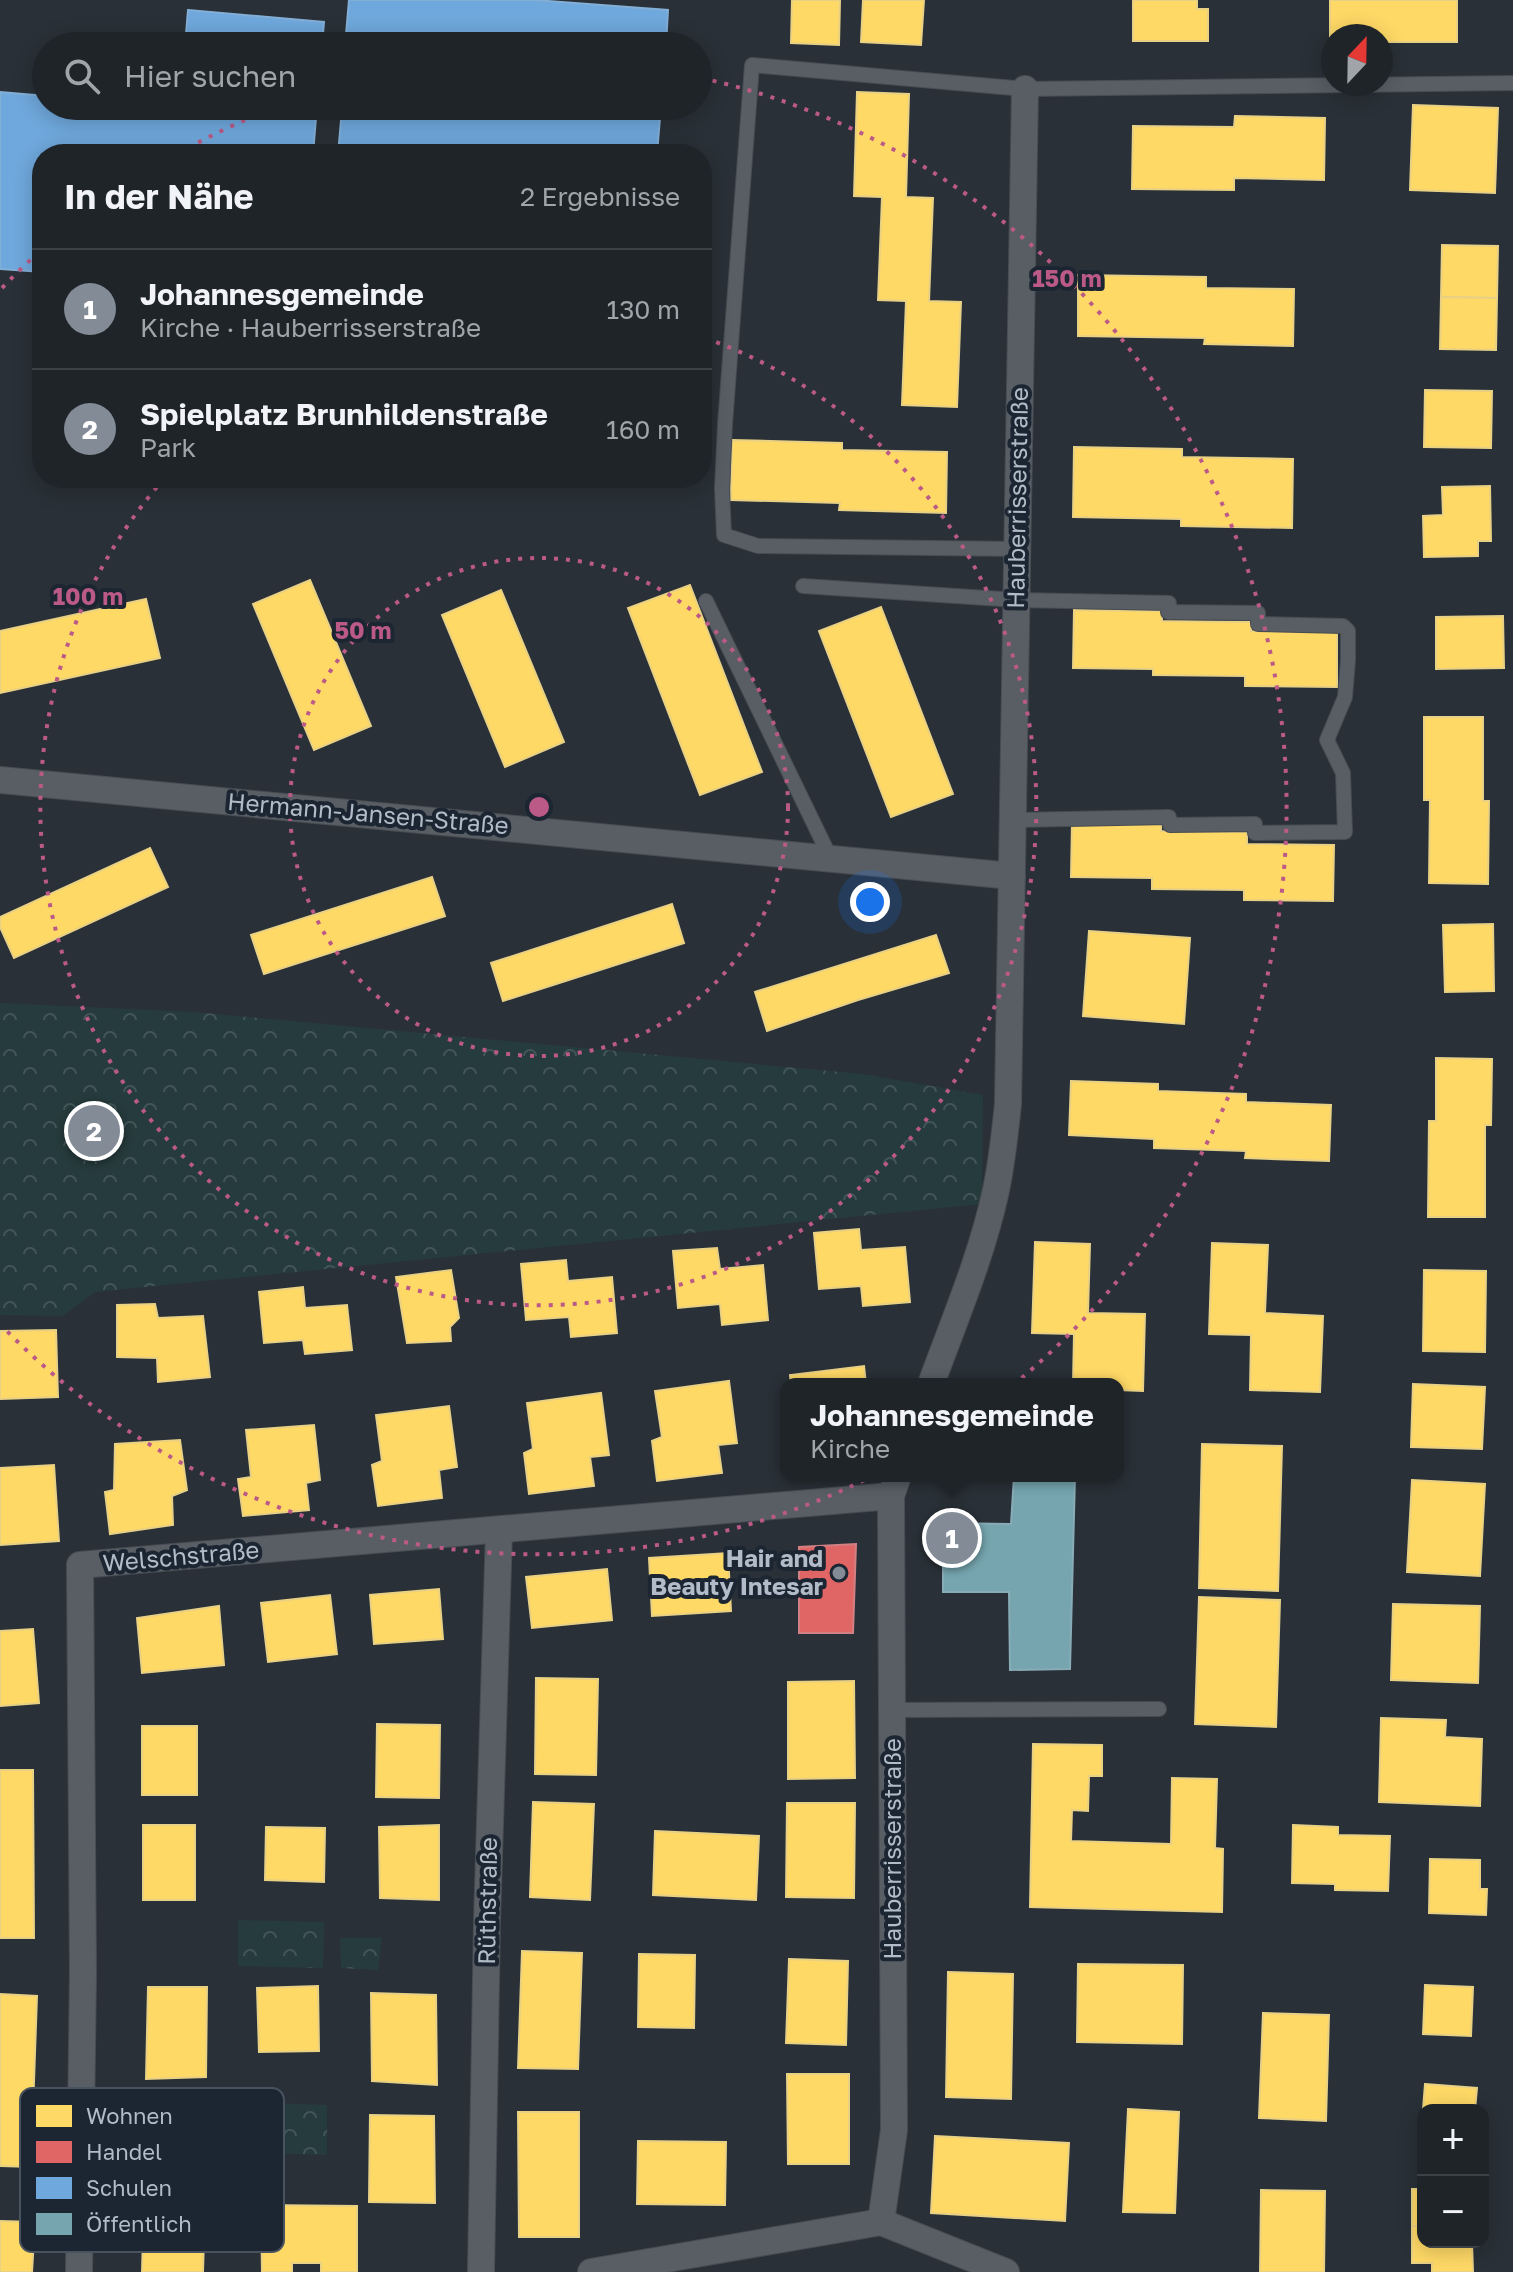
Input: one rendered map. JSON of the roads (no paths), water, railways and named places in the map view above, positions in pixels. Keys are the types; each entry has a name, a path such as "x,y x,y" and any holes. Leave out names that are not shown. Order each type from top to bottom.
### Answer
{"street":[{"name":"Hauberrisserstraße","path":"933,1378 982,1241 996,1192 1008,1104 1025,89"},
{"name":"Hermann-Jansen-Straße","path":"0,780 1012,876"},
{"name":"Hauberrisserstraße","path":"881,2222 894,2130 894,1486"},
{"name":"Welschstraße","path":"81,2088 80,1565 499,1531 894,1486"},
{"name":"Rüthstraße","path":"481,2272 487,1921 499,1531"},
{"path":"591,2272 881,2222 1006,2272"},
{"name":"Welschstraße","path":"79,2252 79,2272"}],"lane":[{"path":"1017,549 758,546 724,535 722,488 752,65 1025,89 1513,83"},
{"path":"803,586 1017,600 1169,603 1168,612 1258,613 1258,624 1343,626 1348,631 1345,697 1327,740 1343,773 1345,832 1255,833 1255,824 1170,825 1169,817 1012,820"},
{"path":"706,601 831,859"},
{"path":"892,1710 1159,1709"}],"place":[{"name":"Spielplatz Brunhildenstraße","path":"94,1131"},
{"name":"Johannesgemeinde","path":"952,1538"},
{"name":"Hair and Beauty Intesar","path":"839,1573"}]}
